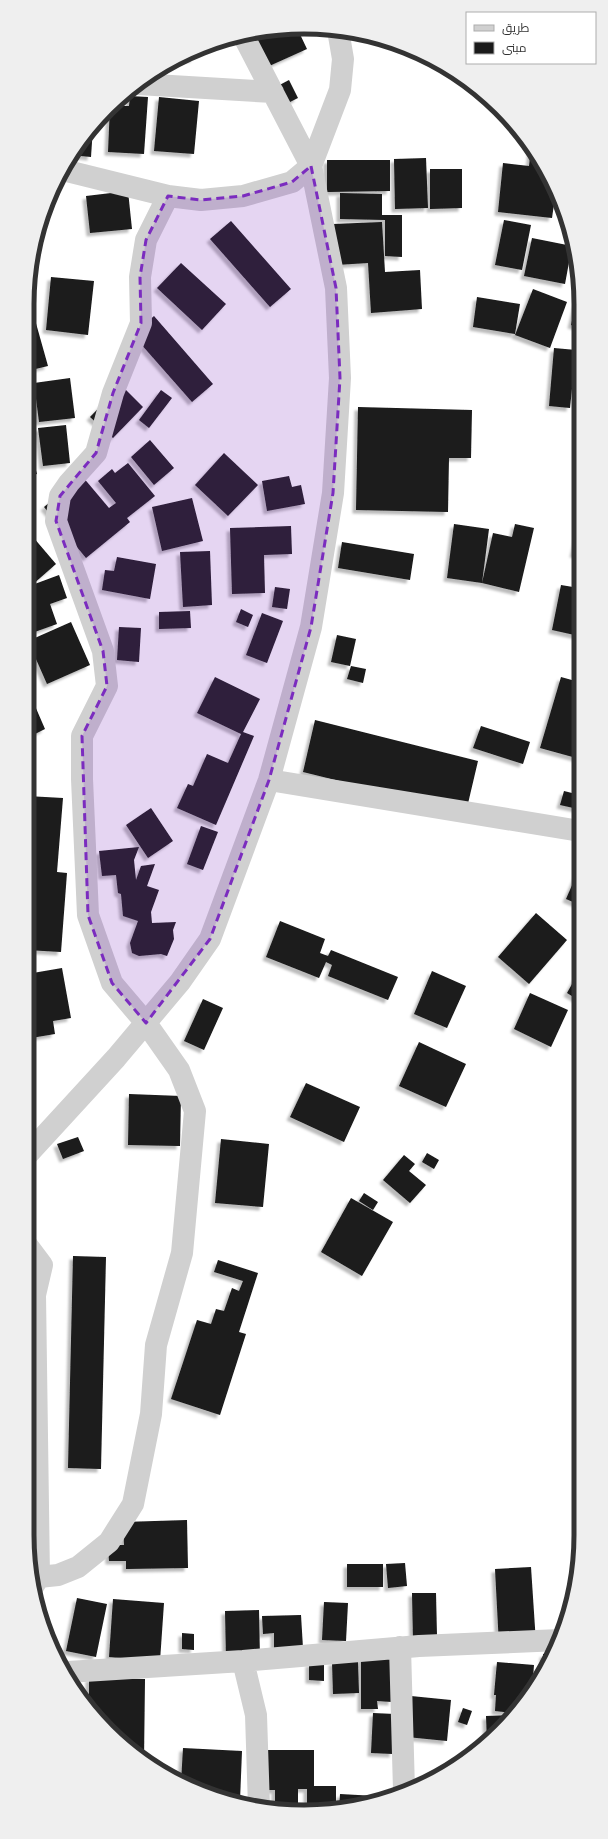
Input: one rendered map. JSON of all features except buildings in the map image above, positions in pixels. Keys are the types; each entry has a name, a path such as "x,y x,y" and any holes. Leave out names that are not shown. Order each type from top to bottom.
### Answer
{"street":[{"path":"69,171 168,196 201,200 243,196 292,182 311,166 340,90 343,59 339,36"},
{"path":"34,1146 116,1058 146,1023 180,982 210,939 269,780 311,627 333,494 340,378 336,288 311,166 246,40"},
{"path":"148,85 273,92"},
{"path":"38,1582 78,1566 109,1542 133,1504 151,1414 156,1345 182,1254 195,1111 179,1070 146,1023 112,983 88,915 82,779 82,736 107,686 103,651 56,521 60,496 69,482 96,453 113,393 141,323 140,277 146,240 168,196"},
{"path":"269,780 574,830"},
{"path":"34,1254 42,1265 34,1295 35,1551"},
{"path":"71,1672 243,1661 400,1647 552,1640"},
{"path":"400,1647 404,1785"},
{"path":"243,1661 256,1715 259,1801"}],"highlighted area":[{"path":"311,166 336,288 340,378 333,493 311,627 269,780 210,939 146,1023 112,983 88,915 82,736 107,686 103,651 56,521 60,496 96,453 113,393 141,323 140,277 146,240 168,196 201,200 243,196 292,182"}]}
